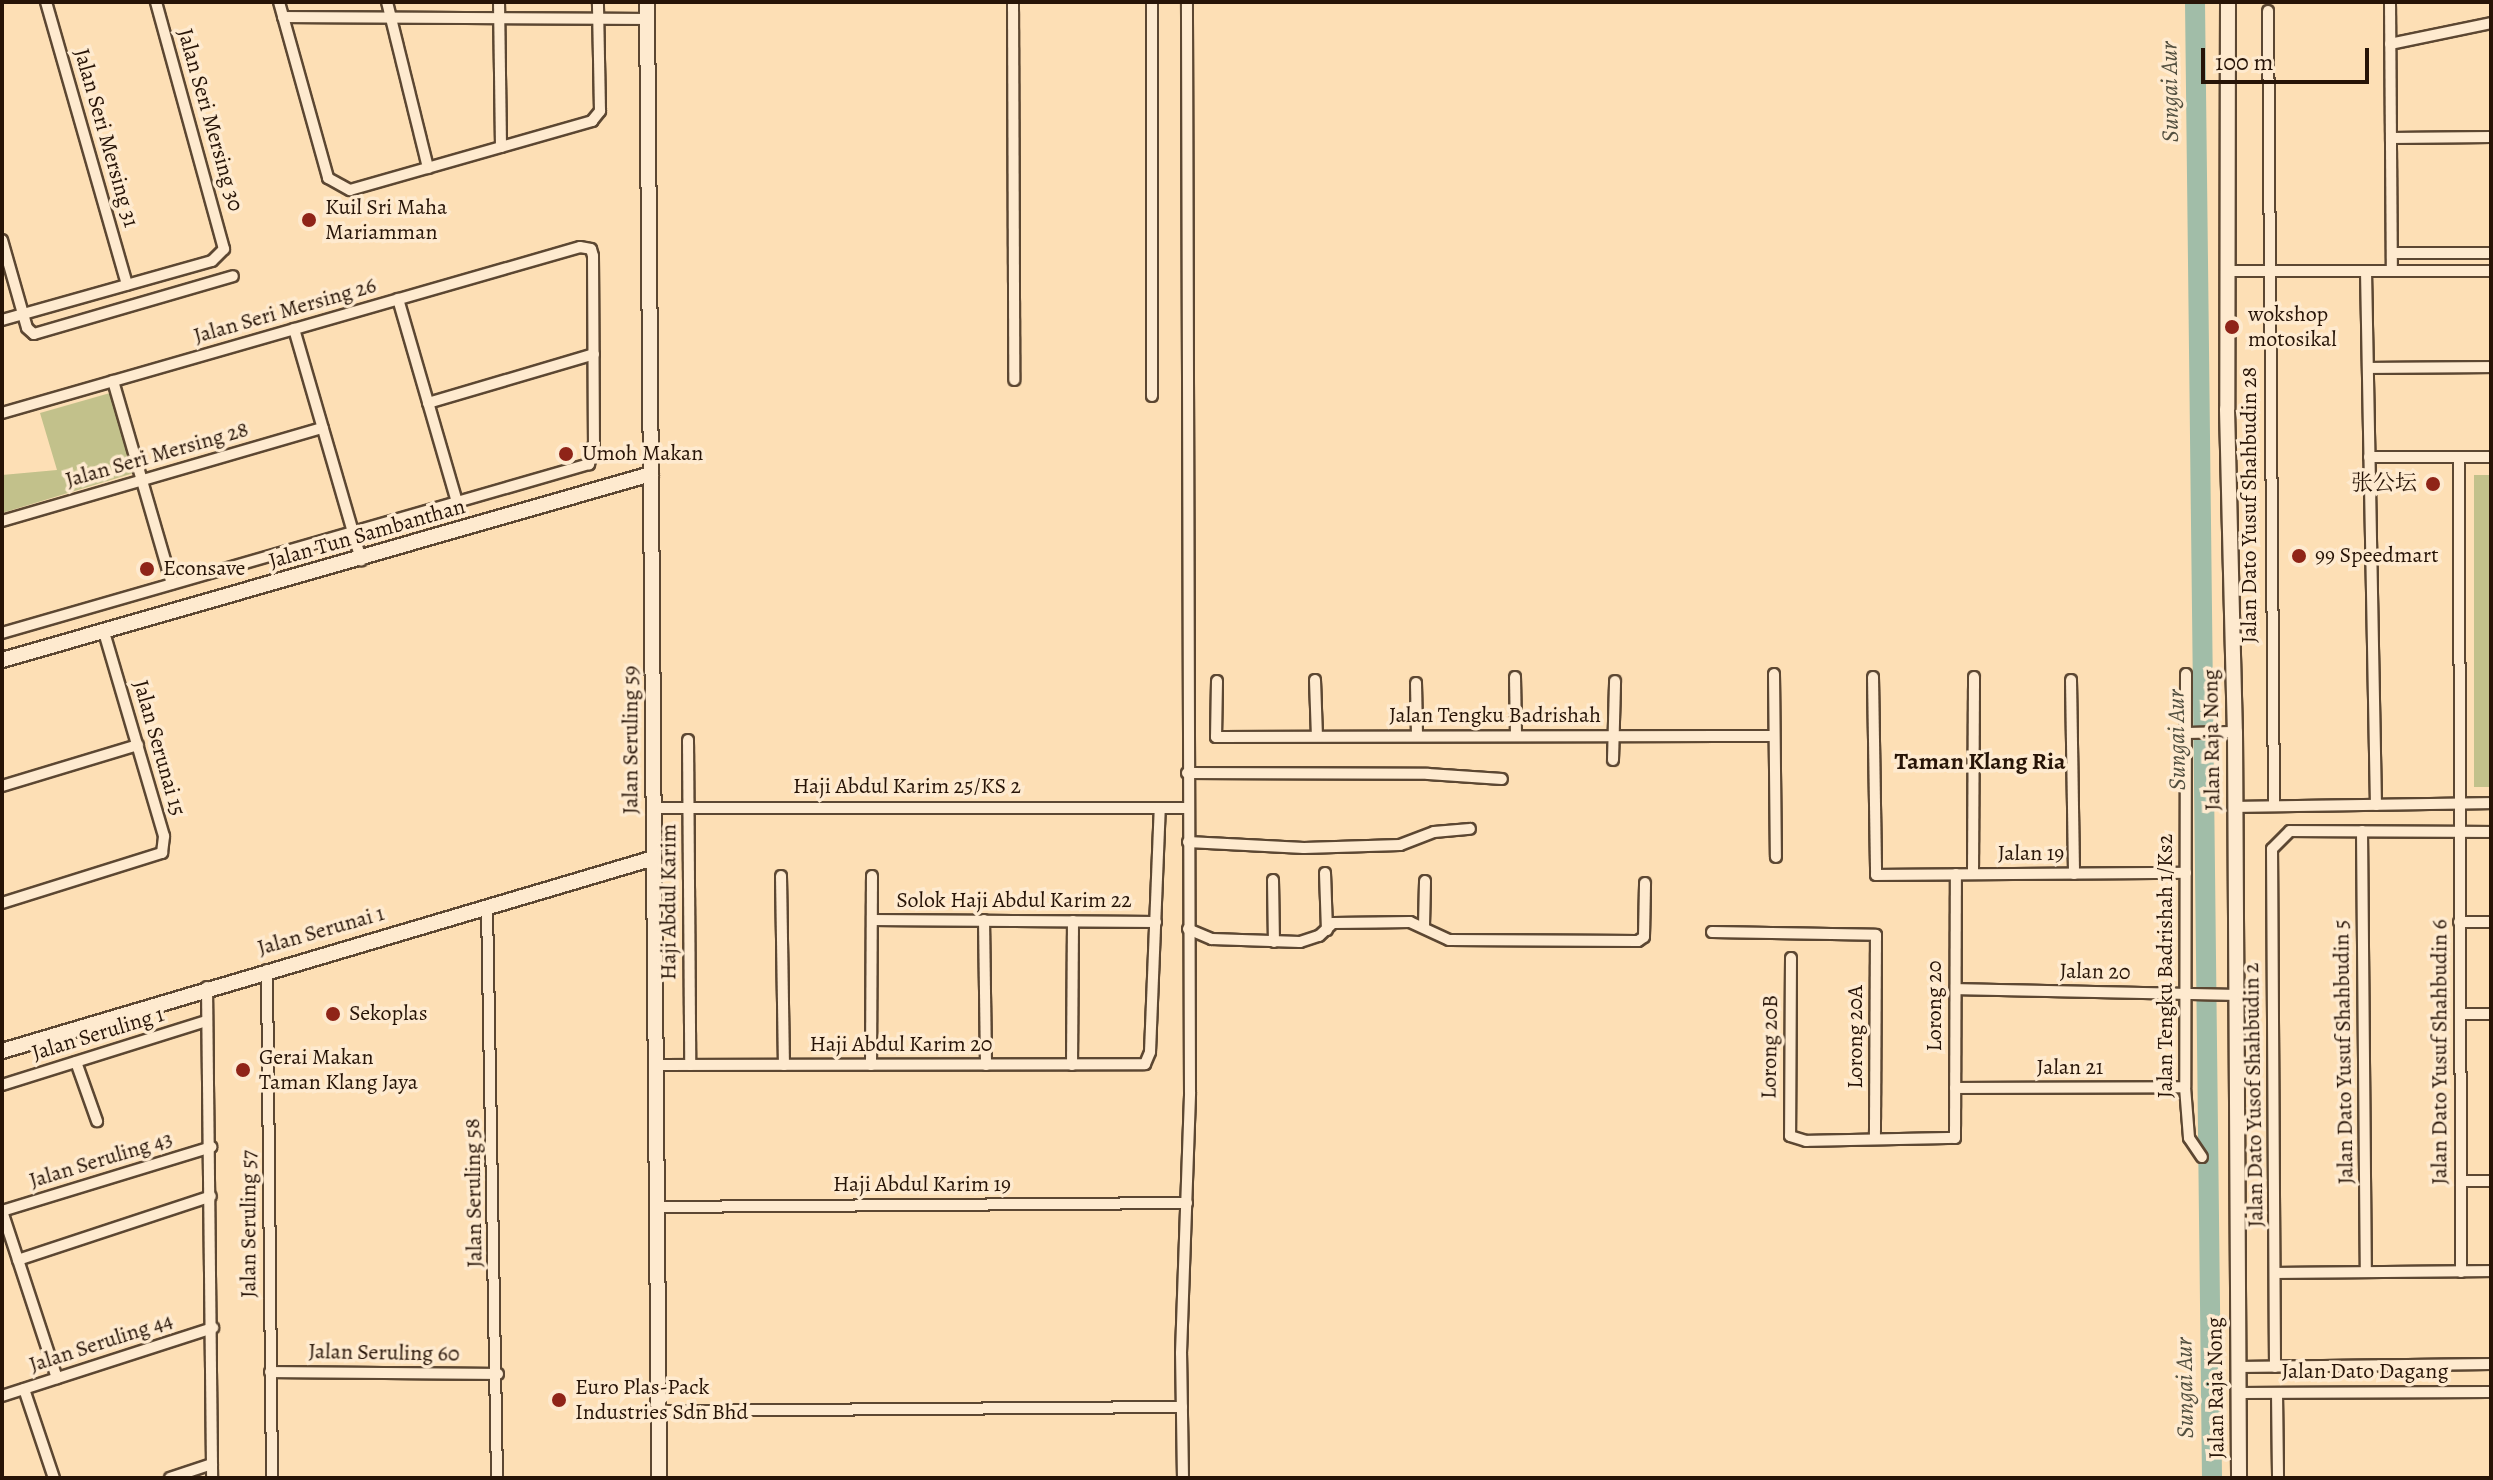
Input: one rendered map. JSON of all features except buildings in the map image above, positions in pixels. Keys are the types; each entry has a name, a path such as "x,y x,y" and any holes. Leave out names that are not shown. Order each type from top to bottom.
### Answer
{"main road":[{"name":"Jalan Seruling 59","path":"647,2 659,1478"},
{"name":"Jalan Raja Nong","path":"2228,2 2239,1478"},
{"name":"Jalan Tun Sambanthan","path":"2,660 104,632 357,545 651,474"},
{"name":"Jalan Serunai 1","path":"2,1051 207,987 654,858"}],"street":[{"name":"Jalan Seri Mersing 31","path":"46,2 127,285"},
{"name":"Jalan Seri Mersing 30","path":"127,285 212,261 224,249 156,2"},
{"path":"279,2 328,178 350,190 580,128 600,111 598,2"},
{"path":"387,2 388,18 428,168"},
{"path":"499,2 501,147"},
{"path":"1013,2 1014,380"},
{"path":"1152,2 1152,396"},
{"path":"1183,1478 1188,929 1187,2"},
{"path":"2390,2 2392,271"},
{"name":"Jalan Dato Yusuf Shahbudin 28","path":"2268,11 2274,806"},
{"path":"283,17 647,19"},
{"path":"2390,44 2491,23"},
{"path":"2391,138 2491,137"},
{"path":"2,240 22,314 34,334 233,276"},
{"name":"Jalan Seri Mersing 26","path":"2,413 580,247 591,249 593,256 594,354"},
{"path":"2392,253 2491,253"},
{"path":"2229,271 2491,271"},
{"path":"2366,271 2376,805"},
{"path":"2,320 127,285"},
{"path":"398,299 457,502"},
{"path":"294,329 357,545"},
{"path":"2,633 172,584 357,545 457,502 589,464 594,443 594,354 428,403"},
{"path":"2368,368 2491,367"},
{"path":"113,381 172,584"},
{"name":"Jalan Seri Mersing 28","path":"2,521 323,428"},
{"path":"2369,457 2491,457"},
{"name":"Jalan Dato Yusuf Shahbudin 6","path":"2459,457 2461,1272"},
{"name":"Jalan Serunai 15","path":"2,903 162,853 164,836 104,632"},
{"path":"1774,674 1776,857"},
{"name":"Jalan Tengku Badrishah 1/Ks2","path":"2186,674 2197,733 2186,873 2185,1087 2189,1138 2202,1157"},
{"path":"1515,677 1516,736"},
{"name":"Jalan 19","path":"1873,677 1876,875 2186,873"},
{"path":"1973,874 1974,677"},
{"path":"1315,680 1317,736"},
{"path":"2071,680 2074,874"},
{"name":"Jalan Tengku Badrishah","path":"1217,681 1216,737 1774,736"},
{"path":"1613,760 1615,681"},
{"path":"1416,683 1417,736"},
{"path":"2197,733 2235,732"},
{"name":"Haji Abdul Karim","path":"688,740 690,1065"},
{"path":"2,786 138,745"},
{"path":"1187,773 1502,779"},
{"path":"2236,807 2491,803"},
{"name":"Haji Abdul Karim 25/KS 2","path":"653,808 1187,808"},
{"path":"1156,922 1160,808"},
{"path":"1188,842 1304,848 1400,845 1434,832 1470,829"},
{"name":"Jalan Dato Yusof Shahbudin 2","path":"2275,1367 2272,849 2290,831 2362,831"},
{"path":"2362,831 2491,832"},
{"name":"Jalan Dato Yusuf Shahbudin 5","path":"2362,831 2366,1272"},
{"path":"1325,873 1327,930"},
{"name":"Lorong 20","path":"1875,1139 1955,1138 1956,874"},
{"path":"781,876 784,1065"},
{"path":"871,1065 872,876"},
{"path":"1273,880 1274,942"},
{"path":"1424,926 1425,881"},
{"path":"1188,929 1212,939 1274,942 1300,942 1327,930 1333,923 1424,926 1449,940 1638,941 1646,927 1645,883"},
{"name":"Jalan Seruling 58","path":"487,906 498,1374 497,1478"},
{"name":"Solok Haji Abdul Karim 22","path":"872,920 1156,922"},
{"path":"984,920 986,1065"},
{"path":"1072,1065 1073,921"},
{"name":"Haji Abdul Karim 20","path":"655,1065 1145,1064 1156,922"},
{"path":"2459,922 2491,922"},
{"name":"Lorong 20A","path":"1712,932 1876,935 1875,1139"},
{"name":"Lorong 20B","path":"1791,958 1790,1136 1806,1141 1875,1139"},
{"name":"Jalan Seruling 57","path":"267,970 272,1478"},
{"name":"Jalan Seruling 57","path":"207,987 213,1328 212,1478"},
{"name":"Jalan 20","path":"1956,989 2234,995"},
{"path":"2460,1014 2491,1014"},
{"name":"Jalan Seruling 1","path":"2,1085 206,1021"},
{"path":"76,1062 97,1121"},
{"name":"Jalan 21","path":"1955,1088 2185,1087"},
{"name":"Jalan Seruling 43","path":"2,1211 211,1147"},
{"path":"2461,1181 2491,1181"},
{"path":"18,1260 211,1196"},
{"name":"Haji Abdul Karim 19","path":"656,1207 1187,1203"},
{"path":"2,1211 6,1239 18,1260 57,1378"},
{"path":"2276,1273 2491,1271"},
{"name":"Jalan Seruling 44","path":"2,1396 213,1328"},
{"path":"2238,1367 2491,1364"},
{"name":"Jalan Seruling 60","path":"270,1372 498,1374"},
{"path":"24,1389 54,1478"},
{"name":"Jalan Dato Dagang","path":"2238,1393 2491,1392"},
{"path":"2277,1393 2278,1478"},
{"path":"658,1411 1182,1407"},
{"path":"170,1478 212,1464"}],"shaded area":[{"path":"110,393 134,473 2,513 2,475 57,470 40,413"},
{"path":"2474,475 2491,475 2491,787 2474,787"}],"waterway":[{"name":"Sungai Aur","path":"2195,2 2212,1478"}],"place":[{"name":"Kuil Sri Maha Mariamman","path":"309,220"},
{"name":"wokshop motosikal","path":"2232,327"},
{"name":"Umoh Makan","path":"566,454"},
{"name":"张公坛","path":"2433,484"},
{"name":"99 Speedmart","path":"2299,556"},
{"name":"Econsave","path":"147,569"},
{"name":"Sekoplas","path":"333,1014"},
{"name":"Gerai Makan Taman Klang Jaya","path":"243,1070"},
{"name":"Euro Plas-Pack Industries Sdn Bhd","path":"559,1400"}],"district":[{"name":"Taman Klang Ria","path":"1980,762"}]}
